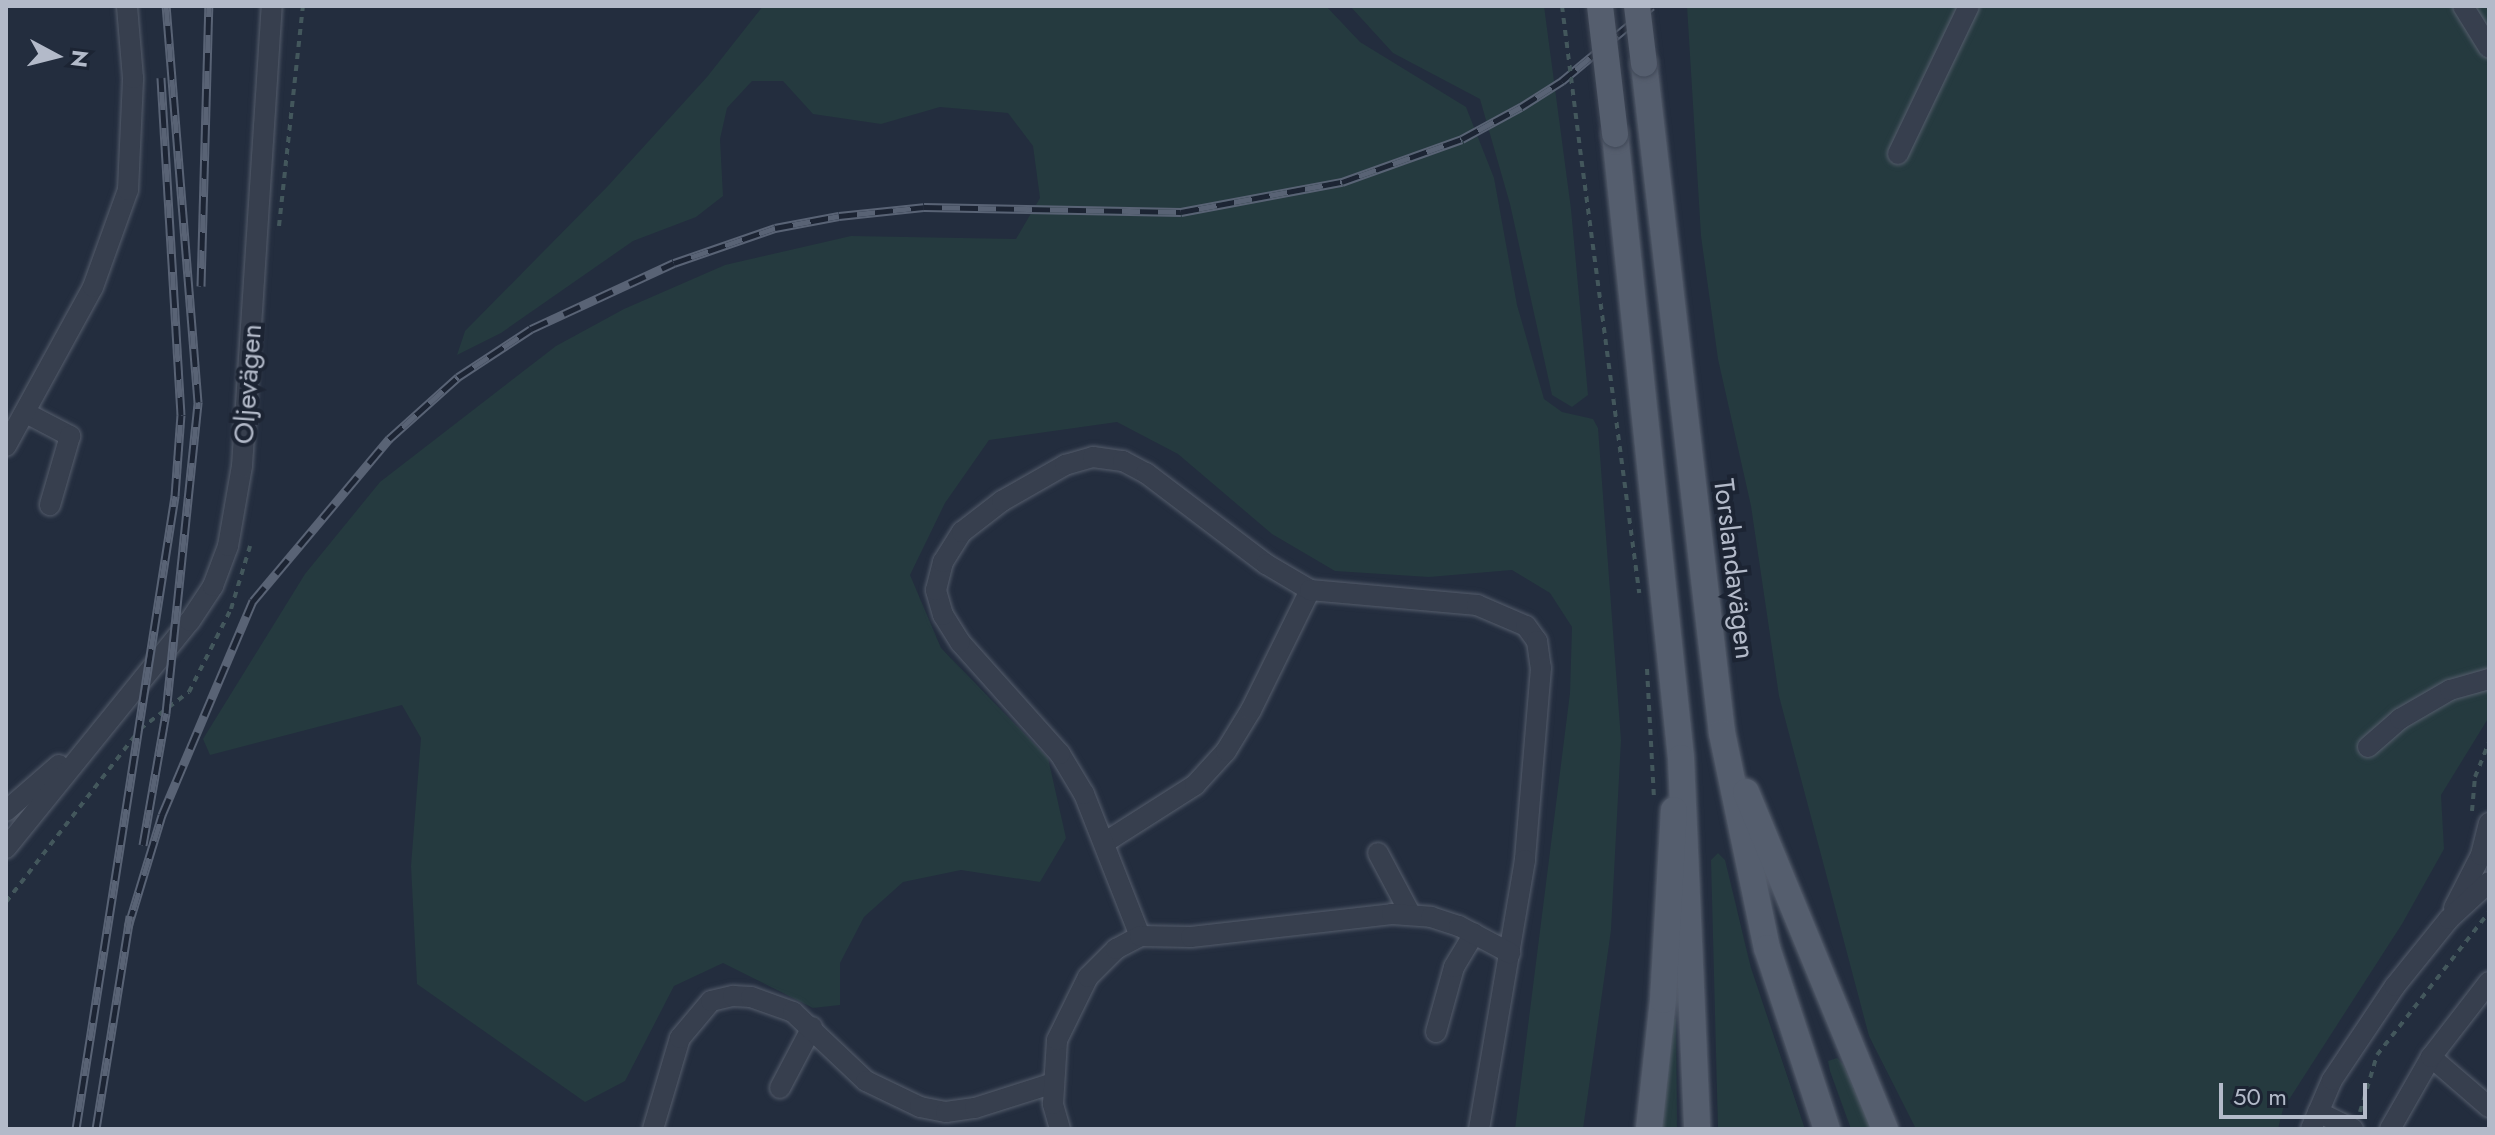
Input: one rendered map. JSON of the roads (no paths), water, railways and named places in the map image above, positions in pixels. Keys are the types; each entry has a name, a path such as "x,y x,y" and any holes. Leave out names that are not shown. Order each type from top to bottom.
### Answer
{"main road":[{"path":"1600,6 1681,758 1697,1129"},
{"name":"Torslandavägen","path":"1637,6 1655,131 1722,733 1767,948 1827,1129"},
{"path":"1644,64 1645,6"},
{"path":"1722,733 1801,936 1885,1129"},
{"path":"1649,1129 1663,1000 1669,839 1681,758"}],"street":[{"path":"6,446 93,287 128,190 133,78 127,6"},
{"name":"Oljevägen","path":"6,848 105,720 190,621 213,586 228,546 242,466 272,6"},
{"path":"1898,154 1969,6"},
{"path":"2463,6 2489,48"},
{"path":"26,413 70,436 50,505"},
{"path":"1140,936 1104,843 1060,754 969,653 943,615 936,590 943,562 962,532 1002,501 1065,465 1093,457 1123,461 1310,590 1477,605 1526,626 1537,641 1541,668 1533,767 1510,953 1479,1129"},
{"path":"1104,843 1195,785 1226,751 1251,710 1310,590"},
{"path":"2368,747 2400,719 2450,690 2489,679"},
{"name":"Oljevägen","path":"6,811 105,720"},
{"name":"Oljevägen","path":"6,791 57,766"},
{"path":"2449,919 2481,855 2479,822"},
{"path":"1378,853 1411,915"},
{"path":"2353,1129 2314,1120 2350,1050 2449,919 2489,882"},
{"path":"1058,1129 1054,1083 1057,1040 1088,977 1116,949 1140,936 1191,937 1355,915 1411,915 1431,917 1510,953"},
{"path":"1436,1032 1454,967 1474,934"},
{"path":"2390,1129 2431,1057 2489,982"},
{"path":"653,1129 680,1038 711,1001 751,997 793,1012 866,1081 920,1107 946,1112 975,1108 1054,1083"},
{"path":"780,1088 812,1027"},
{"path":"2431,1057 2489,1107"}],"railway":[{"path":"143,845 166,713 198,402 166,6"},
{"path":"201,286 209,6"},
{"path":"128,927 162,815 253,601 389,439 458,377 531,329 674,263 775,228 839,216 924,207 1181,212 1342,182 1462,139 1521,107 1562,81 1652,6"},
{"path":"76,1129 175,496 181,415 161,78"},
{"path":"96,1129 130,916"}]}
